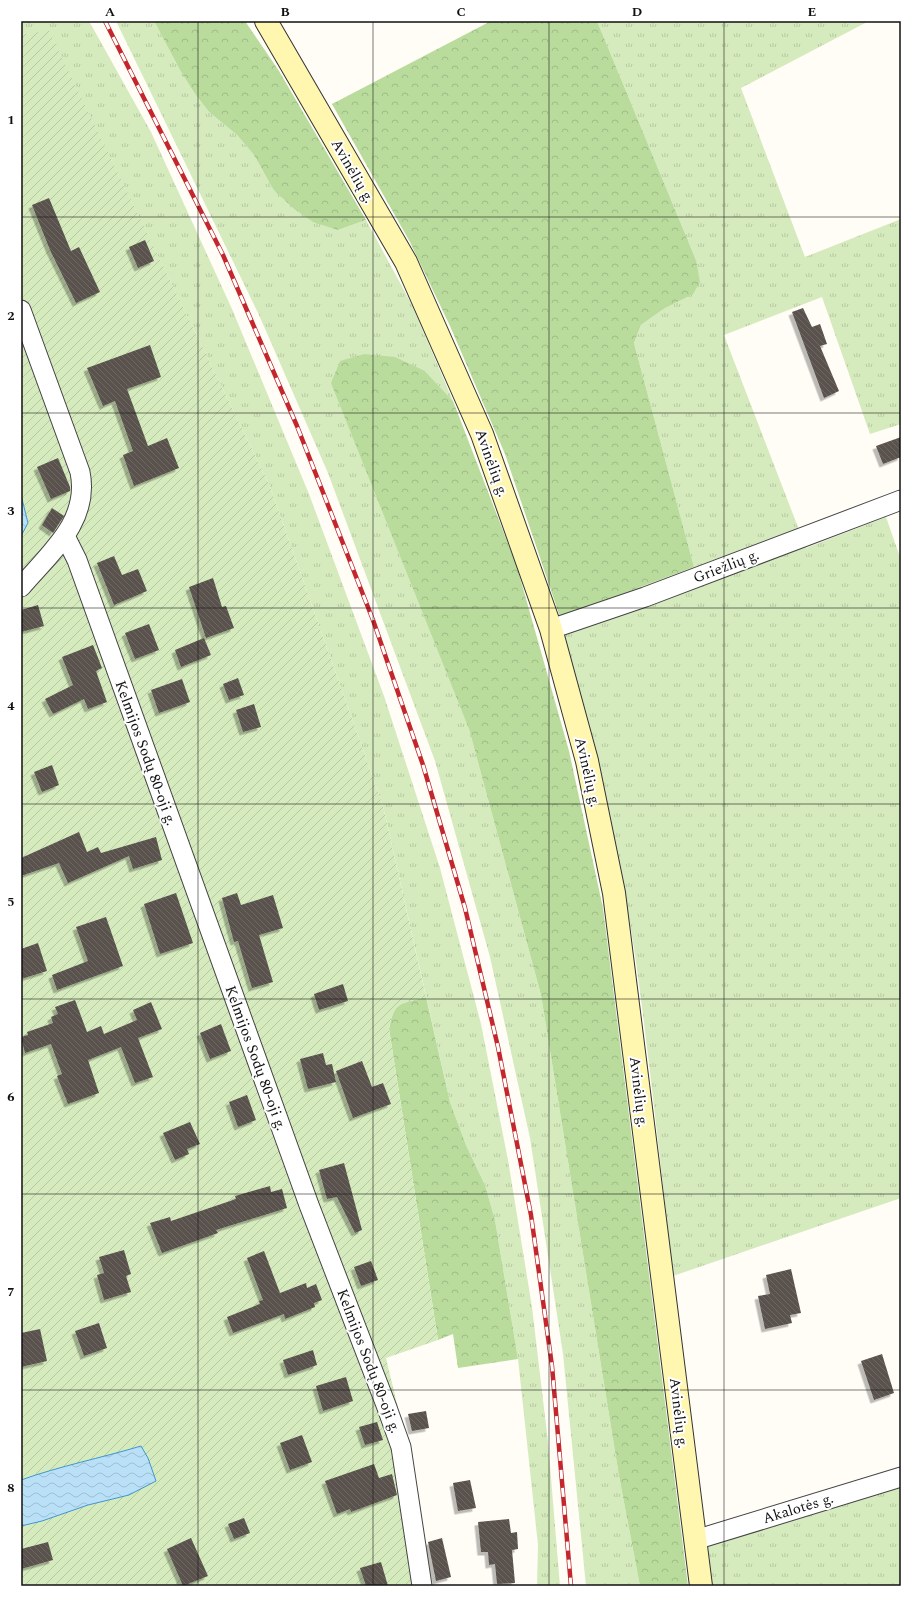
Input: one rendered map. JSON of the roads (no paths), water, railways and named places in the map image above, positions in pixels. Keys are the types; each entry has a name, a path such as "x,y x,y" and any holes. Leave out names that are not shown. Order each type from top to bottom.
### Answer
{"main road":[{"name":"Avinėlių g.","path":"266,21 406,262 482,434 551,629 587,760 614,893 701,1586"}],"street":[{"path":"21,310 80,472 82,485 80,505 65,536 21,587"},
{"name":"Griežlių g.","path":"551,629 645,597 901,500"},
{"name":"Kelmijos Sodų 80-oji g.","path":"65,536 77,560 309,1204 401,1447 422,1586"},
{"name":"Akalotės g.","path":"695,1540 901,1476"}],"water":[{"path":"21,495 28,523 21,536"},
{"path":"141,1446 148,1458 156,1481 129,1495 88,1505 42,1521 21,1526 21,1480 51,1470"}],"railway":[{"path":"105,21 223,255 297,426 373,620 423,765 465,908 498,1047 531,1215 552,1366 571,1586"}]}
